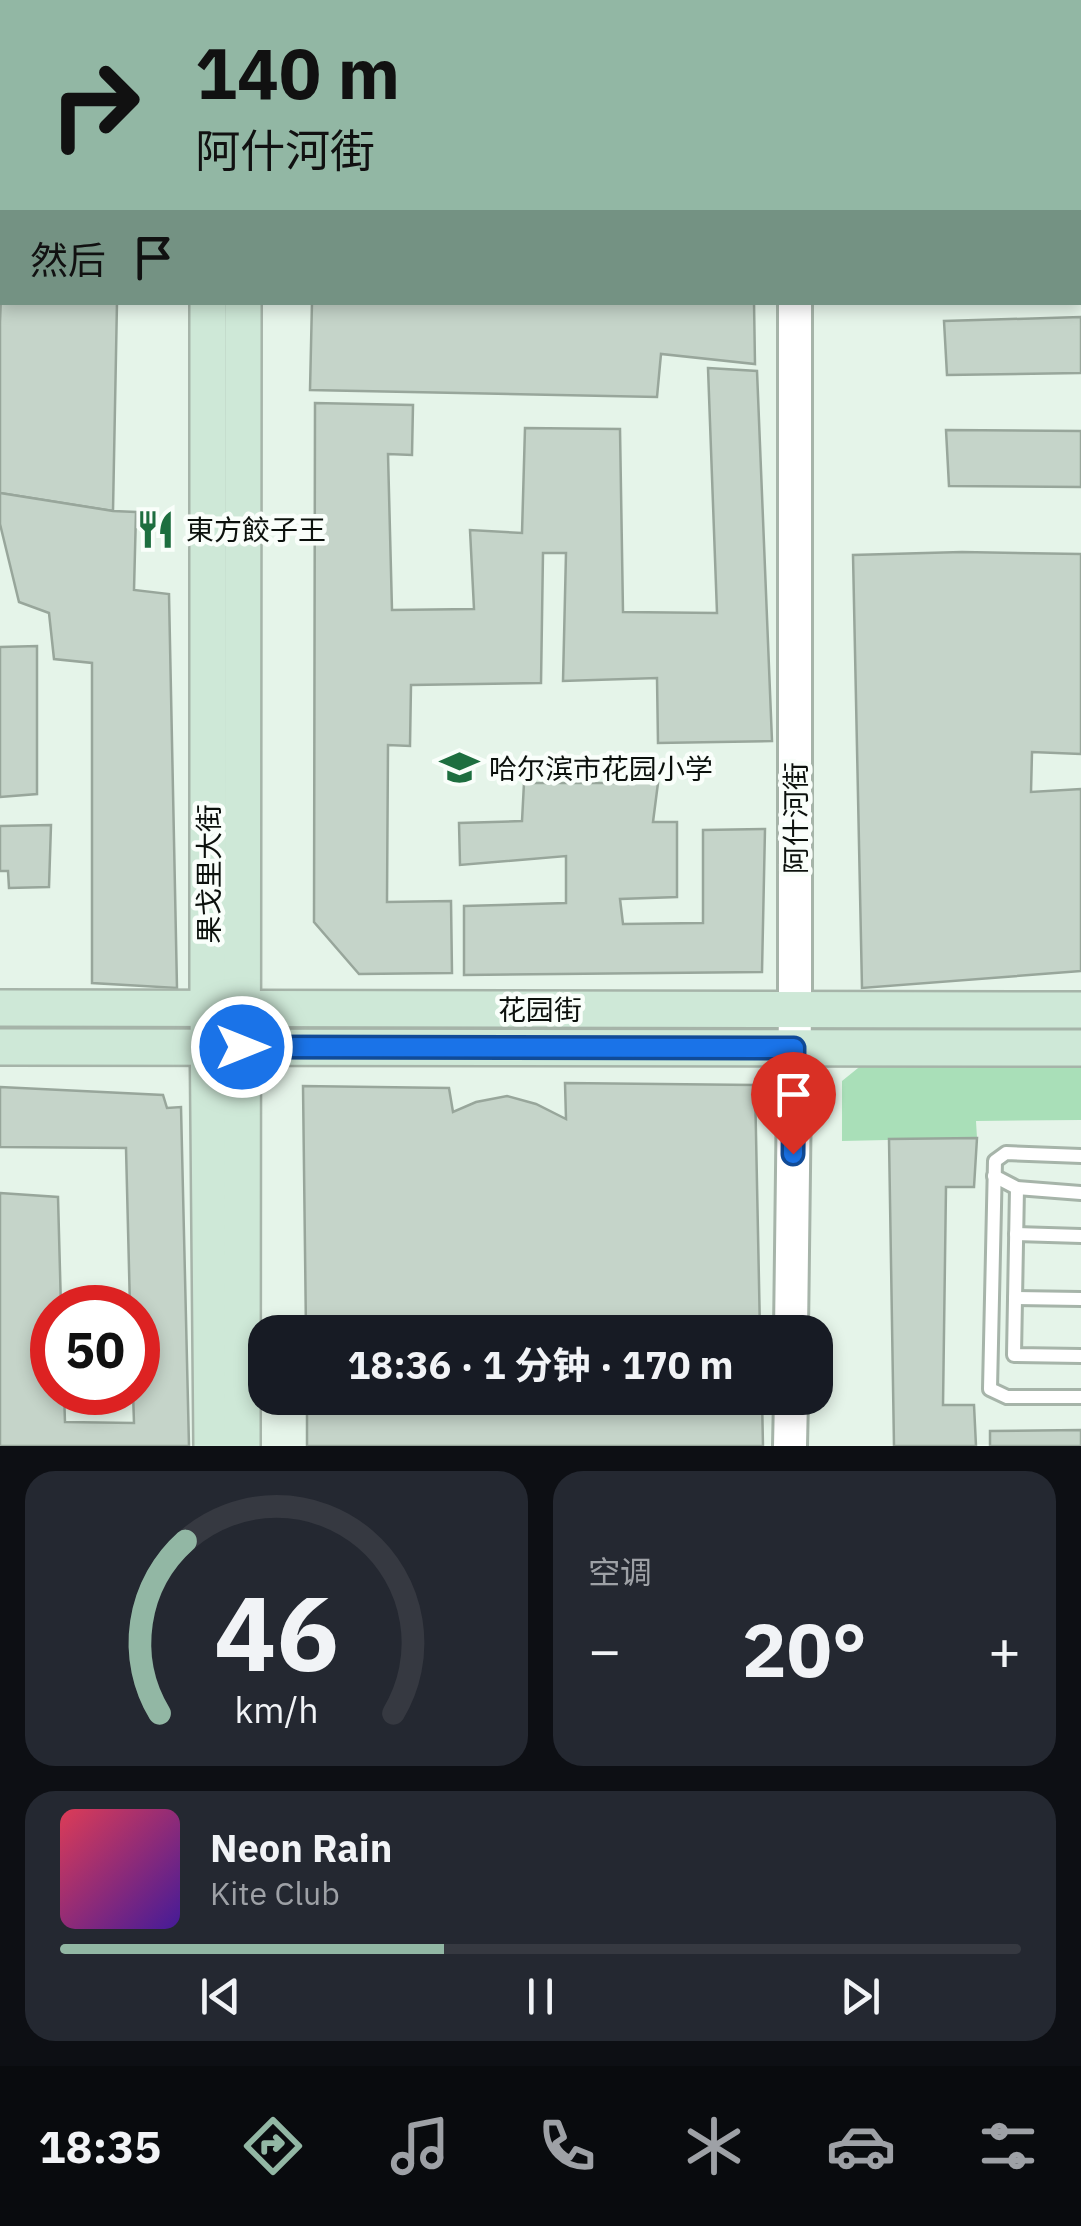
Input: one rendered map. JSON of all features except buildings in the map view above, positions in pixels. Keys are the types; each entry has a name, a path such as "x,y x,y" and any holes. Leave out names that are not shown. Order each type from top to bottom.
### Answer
{"main road":[{"name":"果戈里大街","path":"208,305 225,1009 212,1446"},
{"name":"果戈里大街","path":"225,1009 243,305"},
{"name":"花园街","path":"0,1008 1081,1010"},
{"name":"花园街","path":"0,1046 1081,1048"},
{"name":"果戈里大街","path":"225,1047 242,1446"}],"street":[{"name":"阿什河街","path":"791,1315 795,305"},
{"path":"790,1415 790,1446"}],"lane":[{"path":"1081,1156 1006,1153 995,1162 990,1388 1007,1397 1081,1397"},
{"path":"994,1176 1016,1188 1081,1193"},
{"path":"1016,1188 1014,1355 1081,1356"},
{"path":"1016,1234 1081,1236"},
{"path":"1015,1298 1081,1300"}],"green space":[{"path":"1081,1063 1081,1120 976,1121 977,1138 842,1141 842,1081 863,1064"}],"place":[{"name":"東方餃子王","path":"156,529"},
{"name":"哈尔滨市花园小学","path":"459,768"}],"route":[{"path":"242,1047 794,1048 793,1154"}]}
